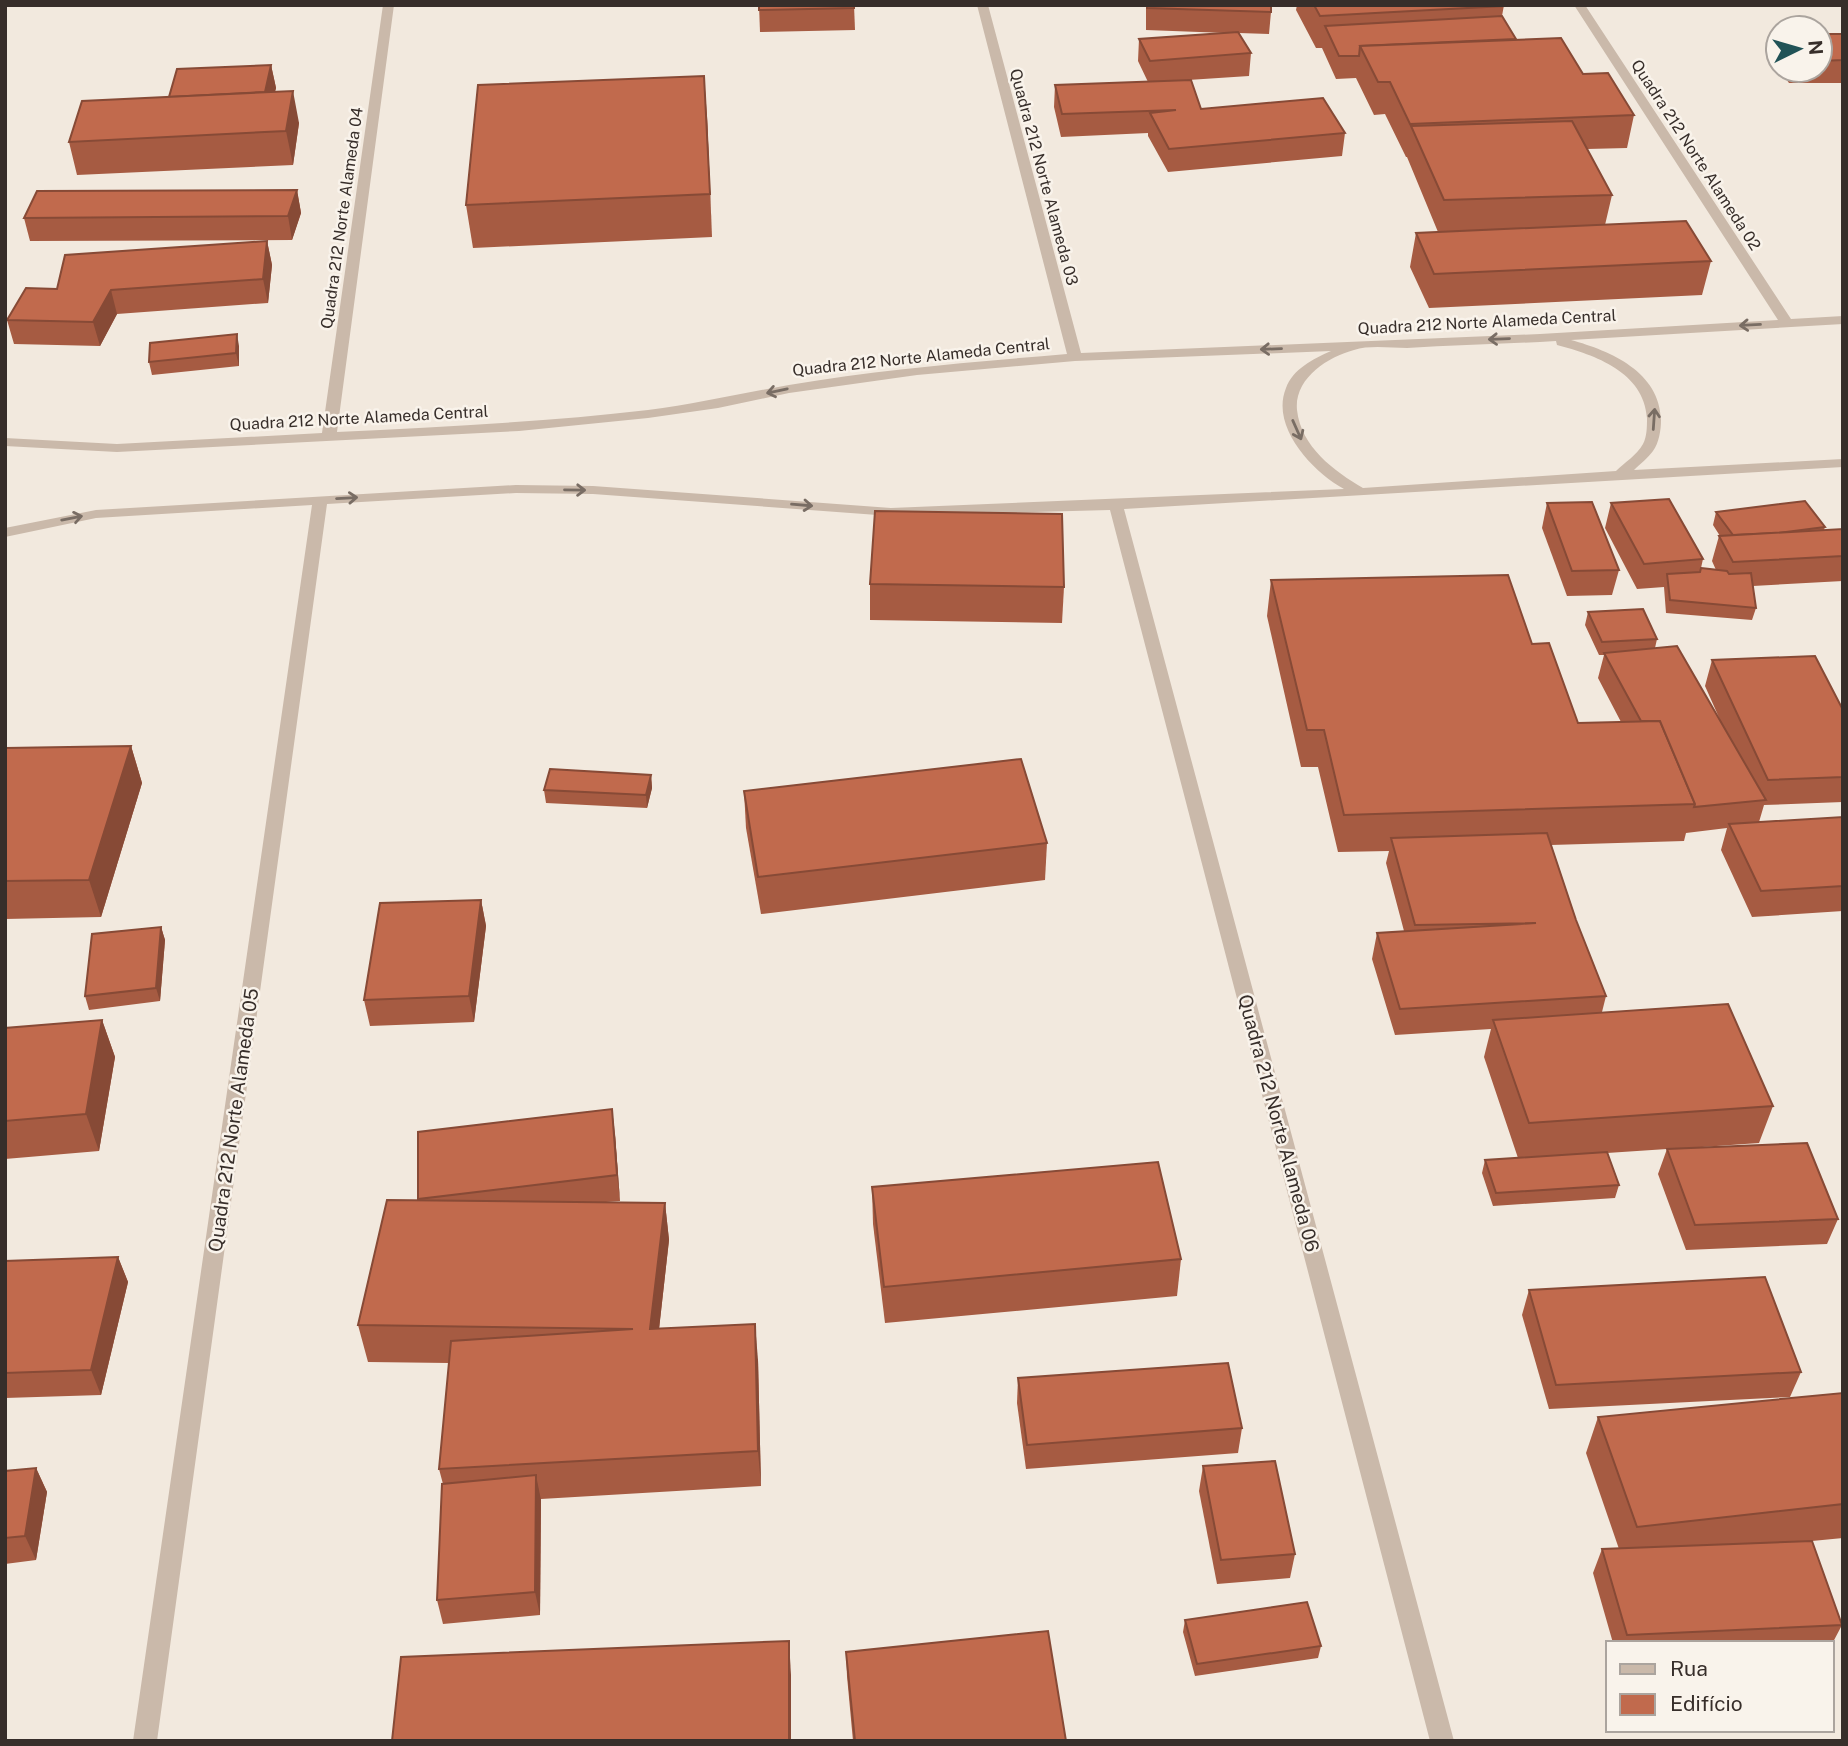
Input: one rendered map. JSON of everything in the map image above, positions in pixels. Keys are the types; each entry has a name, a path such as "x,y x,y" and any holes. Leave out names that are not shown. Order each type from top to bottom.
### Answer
{"street":[{"name":"Quadra 212 Norte Alameda 04","path":"328,437 389,5"},
{"name":"Quadra 212 Norte Alameda 03","path":"982,5 1075,357"},
{"name":"Quadra 212 Norte Alameda 02","path":"1578,5 1787,323"},
{"name":"Quadra 212 Norte Alameda Central","path":"5,442 117,448 582,422 718,404 789,389 856,379 1075,357 1540,338 1843,320"},
{"path":"1540,338 1581,346 1609,358 1629,371 1647,390 1655,408 1650,446 1620,475"},
{"path":"1351,346 1301,374 1290,394 1290,406 1291,417 1299,437 1315,460 1333,476 1360,493"},
{"path":"5,533 96,514 542,490 688,496 891,512 1116,505 1360,493 1843,463"},
{"name":"Quadra 212 Norte Alameda 05","path":"145,1741 320,500"},
{"name":"Quadra 212 Norte Alameda 06","path":"1116,505 1442,1741"}],"building":[{"path":"759,5 854,5 854,8 759,10"},
{"path":"1147,5 1271,5 1271,12 1147,8"},
{"path":"1314,5 1504,5 1504,6 1320,16"},
{"path":"1502,16 1516,39 1360,46 1359,56 1339,56 1325,26"},
{"path":"1238,32 1251,53 1150,61 1139,39"},
{"path":"1834,34 1843,34 1843,60 1834,60"},
{"path":"1561,38 1583,74 1608,73 1634,115 1410,124 1390,82 1378,82 1360,46"},
{"path":"271,65 265,92 169,97 177,69"},
{"path":"704,76 710,194 466,205 478,85"},
{"path":"1191,80 1201,109 1323,98 1345,133 1169,149 1150,113 1176,110 1062,114 1055,85"},
{"path":"293,91 286,131 69,142 82,101"},
{"path":"1572,121 1612,195 1444,200 1411,126"},
{"path":"297,190 288,216 24,218 37,191"},
{"path":"1686,221 1711,261 1434,274 1416,233"},
{"path":"267,241 263,279 111,290 93,322 7,320 26,288 57,289 65,255"},
{"path":"237,334 236,353 149,362 150,343"},
{"path":"1669,499 1703,559 1644,564 1611,503"},
{"path":"1805,501 1825,527 1733,535 1716,512"},
{"path":"1592,502 1619,570 1572,571 1547,503"},
{"path":"875,511 1062,514 1064,587 870,584"},
{"path":"1843,529 1843,556 1733,562 1719,536"},
{"path":"1701,568 1727,571 1729,574 1751,573 1756,608 1670,600 1667,574 1700,572"},
{"path":"1508,575 1532,644 1549,643 1578,723 1660,721 1695,804 1344,815 1324,730 1307,730 1271,580"},
{"path":"1643,609 1657,639 1602,642 1588,612"},
{"path":"1677,646 1766,800 1694,807 1660,721 1641,721 1604,653"},
{"path":"1815,656 1843,710 1843,777 1768,780 1712,660"},
{"path":"131,746 89,880 5,881 6,748"},
{"path":"1021,759 1047,843 758,877 744,791"},
{"path":"550,769 651,775 646,795 544,790"},
{"path":"1843,817 1843,886 1761,891 1729,824"},
{"path":"1547,833 1576,920 1606,996 1400,1009 1377,933 1536,923 1415,925 1391,838"},
{"path":"481,900 469,996 364,1000 380,903"},
{"path":"161,927 156,988 85,996 92,934"},
{"path":"1728,1004 1773,1106 1529,1123 1493,1020"},
{"path":"102,1020 86,1114 5,1121 5,1028"},
{"path":"612,1109 617,1175 418,1199 418,1132"},
{"path":"1807,1143 1838,1219 1695,1225 1667,1149"},
{"path":"1607,1152 1619,1185 1496,1193 1485,1160"},
{"path":"1158,1162 1181,1259 884,1287 872,1187"},
{"path":"387,1200 665,1203 650,1329 755,1324 758,1451 439,1469 451,1341 633,1329 358,1325"},
{"path":"118,1257 91,1370 5,1373 5,1261"},
{"path":"1765,1277 1801,1372 1556,1385 1529,1290"},
{"path":"1228,1363 1242,1428 1027,1445 1018,1378"},
{"path":"1843,1393 1843,1504 1637,1527 1598,1417"},
{"path":"1275,1461 1295,1554 1221,1560 1203,1466"},
{"path":"36,1468 25,1536 5,1538 5,1471"},
{"path":"536,1475 535,1592 437,1600 442,1484"},
{"path":"1812,1541 1842,1625 1627,1635 1602,1549"},
{"path":"1307,1602 1321,1646 1197,1664 1185,1620"},
{"path":"1048,1631 1066,1741 855,1741 846,1652"},
{"path":"789,1641 789,1741 392,1741 401,1657"}]}
